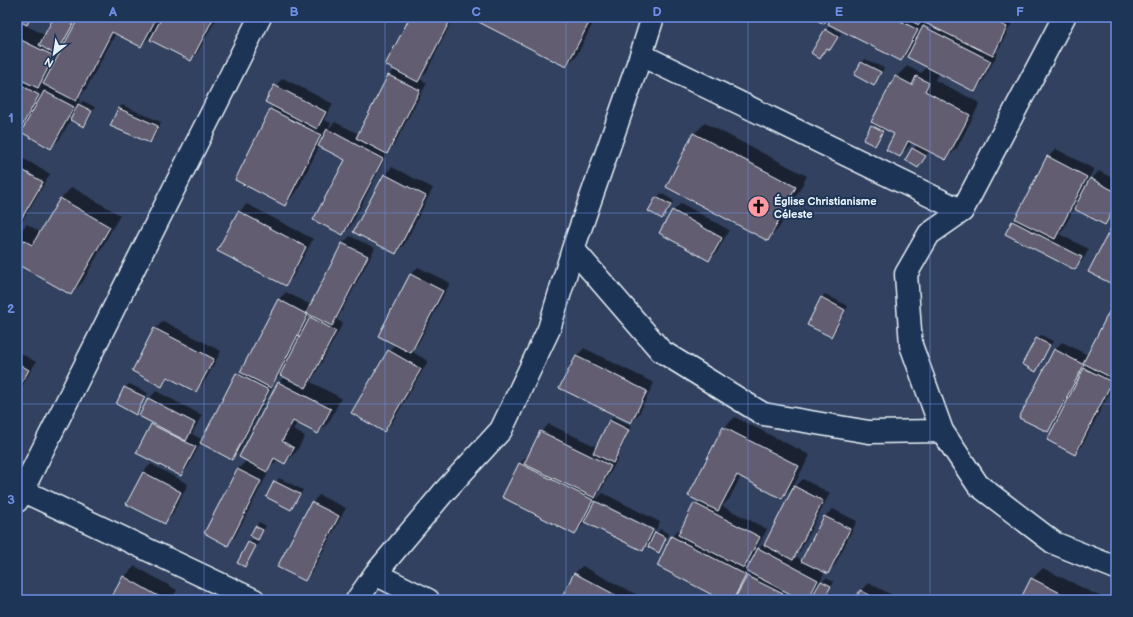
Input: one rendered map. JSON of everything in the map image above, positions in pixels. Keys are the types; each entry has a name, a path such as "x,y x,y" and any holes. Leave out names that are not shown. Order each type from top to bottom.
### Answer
{"street":[{"path":"254,600 19,493 260,17"},
{"path":"357,600 375,574 443,493 502,430 549,329 573,249 642,55 653,17"},
{"path":"1064,17 962,211 929,234 906,274 911,345 942,431 978,485 1054,542 1116,568"},
{"path":"642,55 962,211"},
{"path":"573,249 661,351 763,414 870,432 942,431"},
{"path":"375,574 428,600"}],"building":[{"path":"17,17 31,17 27,25 17,20"},
{"path":"54,17 77,17 56,55 39,45"},
{"path":"79,17 148,17 155,21 141,47 112,32 76,101 43,84"},
{"path":"162,17 214,17 191,61 150,40"},
{"path":"410,17 452,17 418,82 385,65"},
{"path":"469,17 547,17 554,21 556,17 587,17 591,19 566,67"},
{"path":"811,17 828,17 824,24"},
{"path":"831,17 893,17 918,30 901,61 828,24"},
{"path":"903,17 923,17 919,25"},
{"path":"928,17 987,17 1007,27 993,56 925,23"},
{"path":"923,26 991,61 975,92 907,57"},
{"path":"825,29 838,37 830,50 826,48 820,59 811,53"},
{"path":"17,38 54,56 38,88 17,78"},
{"path":"861,62 881,72 874,86 854,75"},
{"path":"388,75 420,90 387,154 356,138"},
{"path":"895,76 912,85 916,76 929,83 925,91 970,115 946,160 908,141 900,157 886,150 894,134 871,122"},
{"path":"17,83 39,95 17,135"},
{"path":"274,85 326,112 317,129 265,102"},
{"path":"44,91 74,107 51,149 21,132"},
{"path":"78,104 92,111 84,127 70,120"},
{"path":"118,108 158,126 150,143 110,126"},
{"path":"270,109 321,135 285,206 235,180"},
{"path":"871,125 883,131 875,146 863,140"},
{"path":"327,129 383,159 343,235 313,220 345,160 318,146"},
{"path":"693,133 796,187 768,241 666,187"},
{"path":"912,148 926,156 918,168 905,160"},
{"path":"1047,156 1087,177 1055,239 1015,219"},
{"path":"17,167 43,182 17,226"},
{"path":"384,174 426,196 396,254 353,232"},
{"path":"1090,178 1116,192 1116,205 1105,225 1074,209"},
{"path":"656,197 671,205 662,219 648,211"},
{"path":"60,198 110,227 71,295 17,264 17,236 32,245"},
{"path":"672,210 722,238 709,261 659,233"},
{"path":"238,211 306,247 286,286 217,251"},
{"path":"1116,218 1116,286 1088,272"},
{"path":"1012,221 1082,257 1075,270 1005,234"},
{"path":"342,243 368,256 332,326 306,313"},
{"path":"410,274 443,291 411,353 378,336"},
{"path":"821,297 845,310 831,337 807,325"},
{"path":"1116,298 1116,375 1114,379 1083,363"},
{"path":"278,299 308,315 271,388 240,372"},
{"path":"310,317 336,331 306,388 280,375"},
{"path":"154,328 214,359 196,392 167,377 162,387 132,371"},
{"path":"1036,338 1050,345 1036,372 1022,364"},
{"path":"1054,349 1084,365 1048,432 1019,418"},
{"path":"388,350 421,369 384,432 351,413"},
{"path":"576,356 647,391 631,423 559,388"},
{"path":"17,363 29,370 17,391"},
{"path":"1084,368 1112,382 1075,455 1047,440"},
{"path":"236,373 269,390 232,460 200,443"},
{"path":"278,382 331,409 318,434 293,421 282,441 294,448 285,464 274,458 267,472 239,457"},
{"path":"124,387 145,397 136,415 116,404"},
{"path":"148,398 195,423 186,441 139,416"},
{"path":"609,420 629,430 613,463 593,453"},
{"path":"151,424 196,447 181,476 136,453"},
{"path":"723,427 799,466 782,499 737,475 718,511 688,496"},
{"path":"540,431 611,466 595,498 524,464"},
{"path":"519,463 593,500 575,535 502,497"},
{"path":"237,469 261,481 228,546 204,533"},
{"path":"143,472 181,492 165,524 126,504"},
{"path":"274,481 300,494 291,510 266,497"},
{"path":"794,486 823,501 793,560 764,545"},
{"path":"595,501 653,530 643,551 584,522"},
{"path":"311,502 339,516 305,581 277,567"},
{"path":"694,503 760,537 744,568 678,535"},
{"path":"824,516 850,529 828,574 801,561"},
{"path":"255,526 263,530 258,540 250,536"},
{"path":"655,532 666,538 659,553 648,547"},
{"path":"671,536 746,575 733,600 722,600 657,566"},
{"path":"248,542 256,546 245,567 237,563"},
{"path":"758,548 818,580 808,600 802,600 746,571"},
{"path":"574,573 625,600 560,600"},
{"path":"123,576 165,600 110,600"},
{"path":"747,576 795,600 738,600 735,598"},
{"path":"1031,578 1074,600 1020,600"},
{"path":"821,581 831,586 824,599 814,593"},
{"path":"860,590 879,600 855,600"}],"place":[{"name":"Église Christianisme Céleste","path":"758,207"}]}
